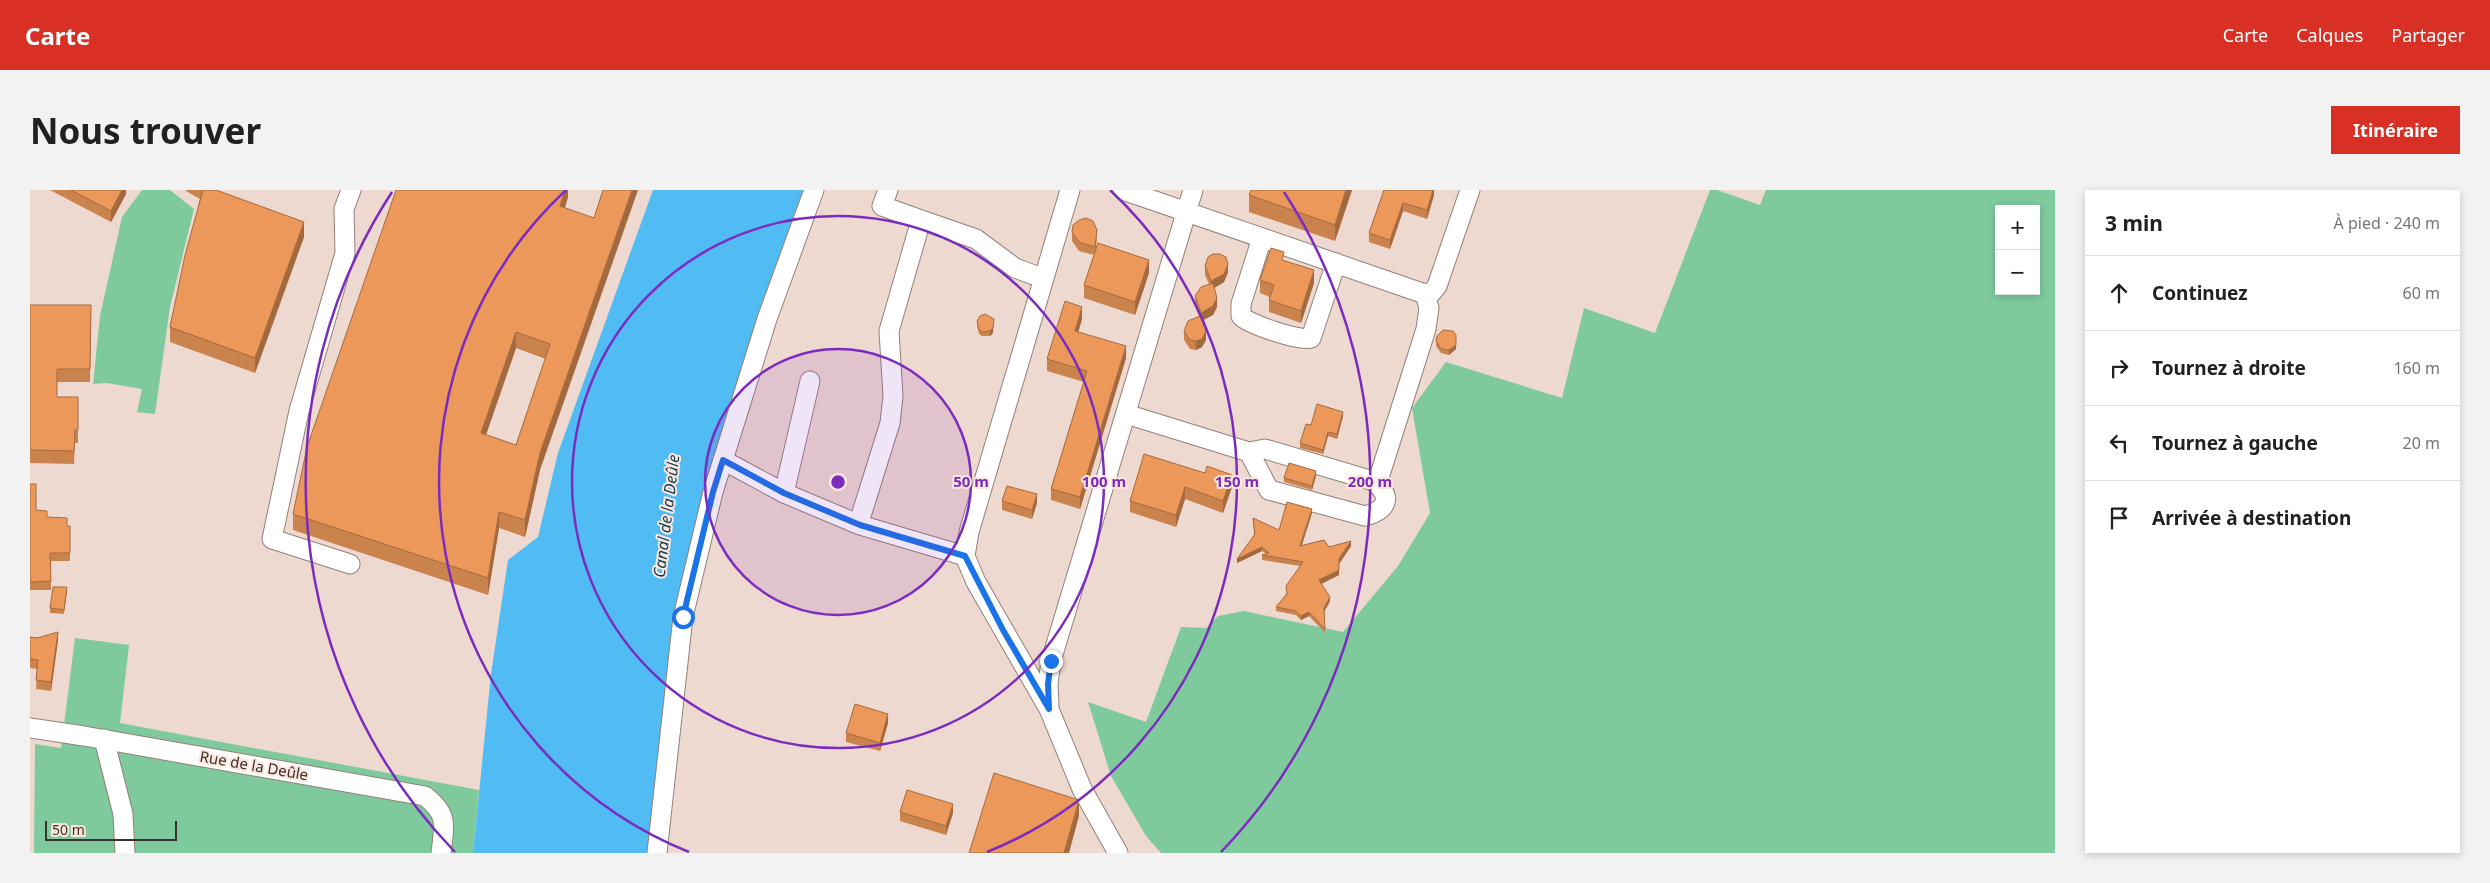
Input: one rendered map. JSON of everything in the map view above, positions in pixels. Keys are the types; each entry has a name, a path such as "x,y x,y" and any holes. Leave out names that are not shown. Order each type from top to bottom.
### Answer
{"street":[{"path":"350,564 272,539 299,411 345,253 344,209 351,190"},
{"path":"657,853 683,617 713,492 767,319 814,190"},
{"path":"888,190 882,206 976,238 1015,268 1042,278"},
{"path":"1070,190 1042,278 969,532 965,556 1003,630 1049,709 1082,789 1118,853"},
{"path":"1123,190 1425,294 1432,292 1437,286 1470,190"},
{"path":"1049,709 1048,684 1051,661 1193,190"},
{"path":"860,519 890,423 893,396 888,331 921,220"},
{"path":"1262,238 1240,304 1241,316 1250,322 1301,339 1311,338 1336,263"},
{"path":"1377,484 1426,329 1428,308 1425,294"},
{"path":"784,493 810,381"},
{"path":"1126,414 1249,452 1265,449 1377,484 1383,489 1386,496 1383,506 1376,513 1365,516 1269,490 1249,452"},
{"path":"723,460 784,493 860,525 965,556"},
{"name":"Rue de la Deûle","path":"30,728 104,739 425,796 440,808 444,825 441,853"},
{"path":"104,739 123,814 125,853"}],"green space":[{"path":"142,190 170,190 194,209 170,307 155,414 137,412 142,389 107,383 93,384 100,316 122,217"},
{"path":"1710,190 1717,190 1760,205 1766,190 2055,190 2055,853 1161,853 1146,836 1111,776 1088,702 1146,722 1181,627 1206,628 1218,616 1244,611 1343,632 1398,566 1430,513 1412,408 1446,362 1562,398 1584,308 1655,333"},
{"path":"75,638 129,645 120,723 479,790 473,853 34,853 35,744 61,748"}],"water":[{"name":"Canal de la Deûle","path":"653,190 804,190 704,490 649,853 473,853 491,674 508,560 538,537 558,453"}],"building":[{"path":"71,190 122,190 111,211"},
{"path":"203,190 216,190 304,222 255,358 170,327 185,255"},
{"path":"396,190 565,190 560,206 594,218 603,190 632,190 540,453 525,520 499,512 488,578 293,514 307,447","holes":["516,332 550,344 516,445 481,433"]},
{"path":"1251,190 1346,190 1335,225 1249,195"},
{"path":"1384,190 1433,190 1427,210 1403,203 1390,240 1369,233"},
{"path":"1086,218 1093,221 1097,230 1095,247 1079,242 1072,232 1073,225 1079,220"},
{"path":"1098,243 1149,260 1135,302 1084,285"},
{"path":"1271,248 1284,252 1282,260 1314,270 1301,311 1269,300 1274,285 1260,280"},
{"path":"1213,254 1220,254 1226,257 1228,264 1224,274 1211,281 1205,266 1208,257"},
{"path":"1213,283 1217,298 1213,306 1201,313 1195,296 1201,287"},
{"path":"1065,301 1082,307 1075,331 1126,346 1080,497 1051,489 1087,371 1047,359"},
{"path":"30,305 91,305 90,369 57,369 57,397 78,397 78,430 75,430 74,451 30,450"},
{"path":"985,314 994,319 993,328 990,331 982,332 979,330 977,321 980,316"},
{"path":"1200,316 1206,331 1202,339 1190,340 1184,331 1188,321"},
{"path":"1443,330 1453,331 1456,335 1456,345 1449,350 1441,349 1436,341 1437,336"},
{"path":"1317,404 1343,412 1337,434 1328,432 1323,450 1300,443 1306,424 1311,425"},
{"path":"1144,454 1205,473 1207,466 1232,475 1223,501 1185,487 1176,515 1130,501"},
{"path":"1289,463 1316,471 1312,486 1284,478"},
{"path":"30,484 36,484 36,510 47,511 47,517 67,518 67,526 70,526 70,553 50,553 51,581 30,582"},
{"path":"1007,486 1037,494 1032,510 1002,501"},
{"path":"1287,502 1312,509 1300,546 1324,540 1329,547 1351,541 1339,559 1339,570 1319,580 1330,597 1324,608 1325,629 1309,612 1301,616 1296,611 1276,607 1287,594 1286,586 1303,562 1262,555 1269,553 1262,547 1237,559 1255,534 1253,518 1279,530"},
{"path":"53,587 67,587 64,610 50,608"},
{"path":"58,632 51,682 36,680 38,660 30,659 30,637 37,638"},
{"path":"855,704 888,714 880,743 846,733"},
{"path":"994,773 1079,800 1064,853 969,853"},
{"path":"907,790 953,804 946,826 900,812"}],"route":[{"path":"683,617 713,492 723,460 784,493 860,525 965,556 976,582 1049,709 1048,684 1051,661"}]}
